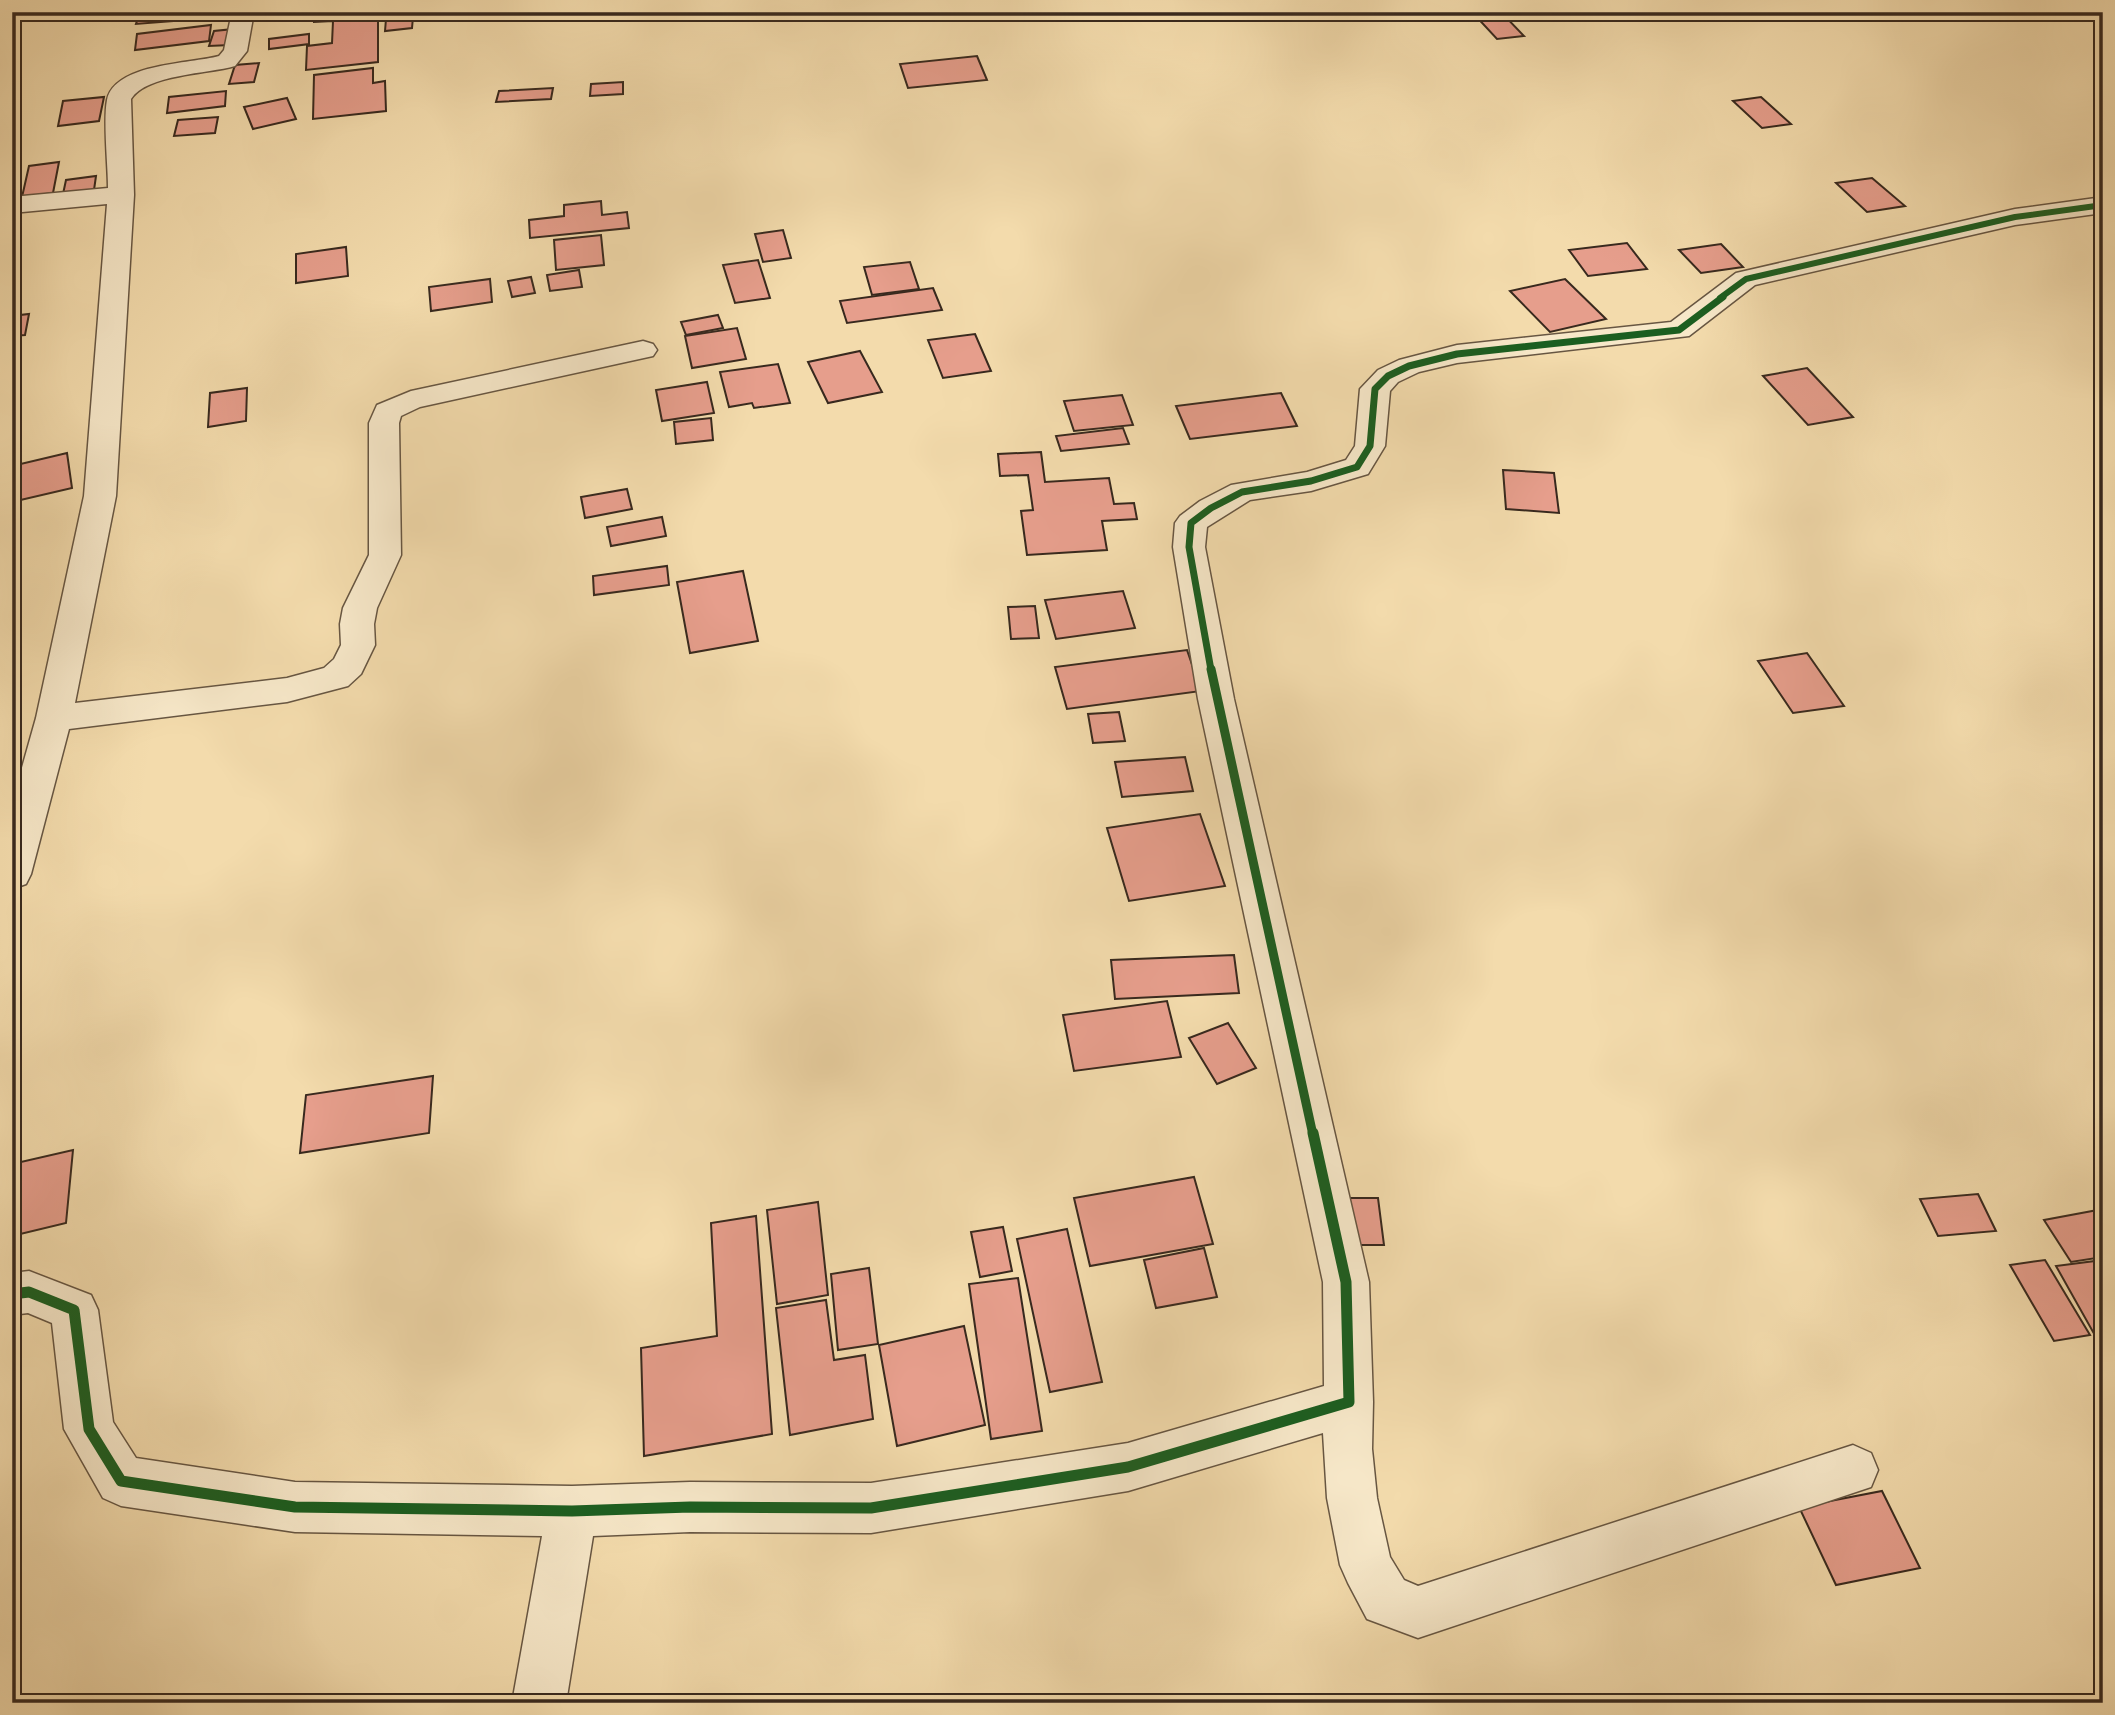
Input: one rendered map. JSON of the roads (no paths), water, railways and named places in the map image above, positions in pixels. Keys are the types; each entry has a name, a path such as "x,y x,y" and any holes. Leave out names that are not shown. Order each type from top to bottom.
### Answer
{"street":[{"path":"12,874 54,718 100,496 121,195 119,99 124,88 140,79 227,61 235,51 243,12"},
{"path":"12,205 121,195"},
{"path":"1853,1470 1418,1612 1386,1600 1366,1565 1352,1498 1347,1449 1349,1402 1346,1282 1216,699 1189,547 1191,523 1211,508 1242,492 1311,481 1357,467 1370,446 1375,389 1388,376 1409,366 1457,354 1679,330 1746,279 2015,217 2103,205"},
{"path":"54,718 287,690 336,677 349,666 356,655 360,608 385,555 384,423 388,411 411,400 643,350"},
{"path":"12,1294 29,1292 74,1310 89,1429 121,1481 295,1507 572,1511 690,1507 871,1508 1128,1467 1349,1402"},
{"path":"539,1703 572,1511"}]}
